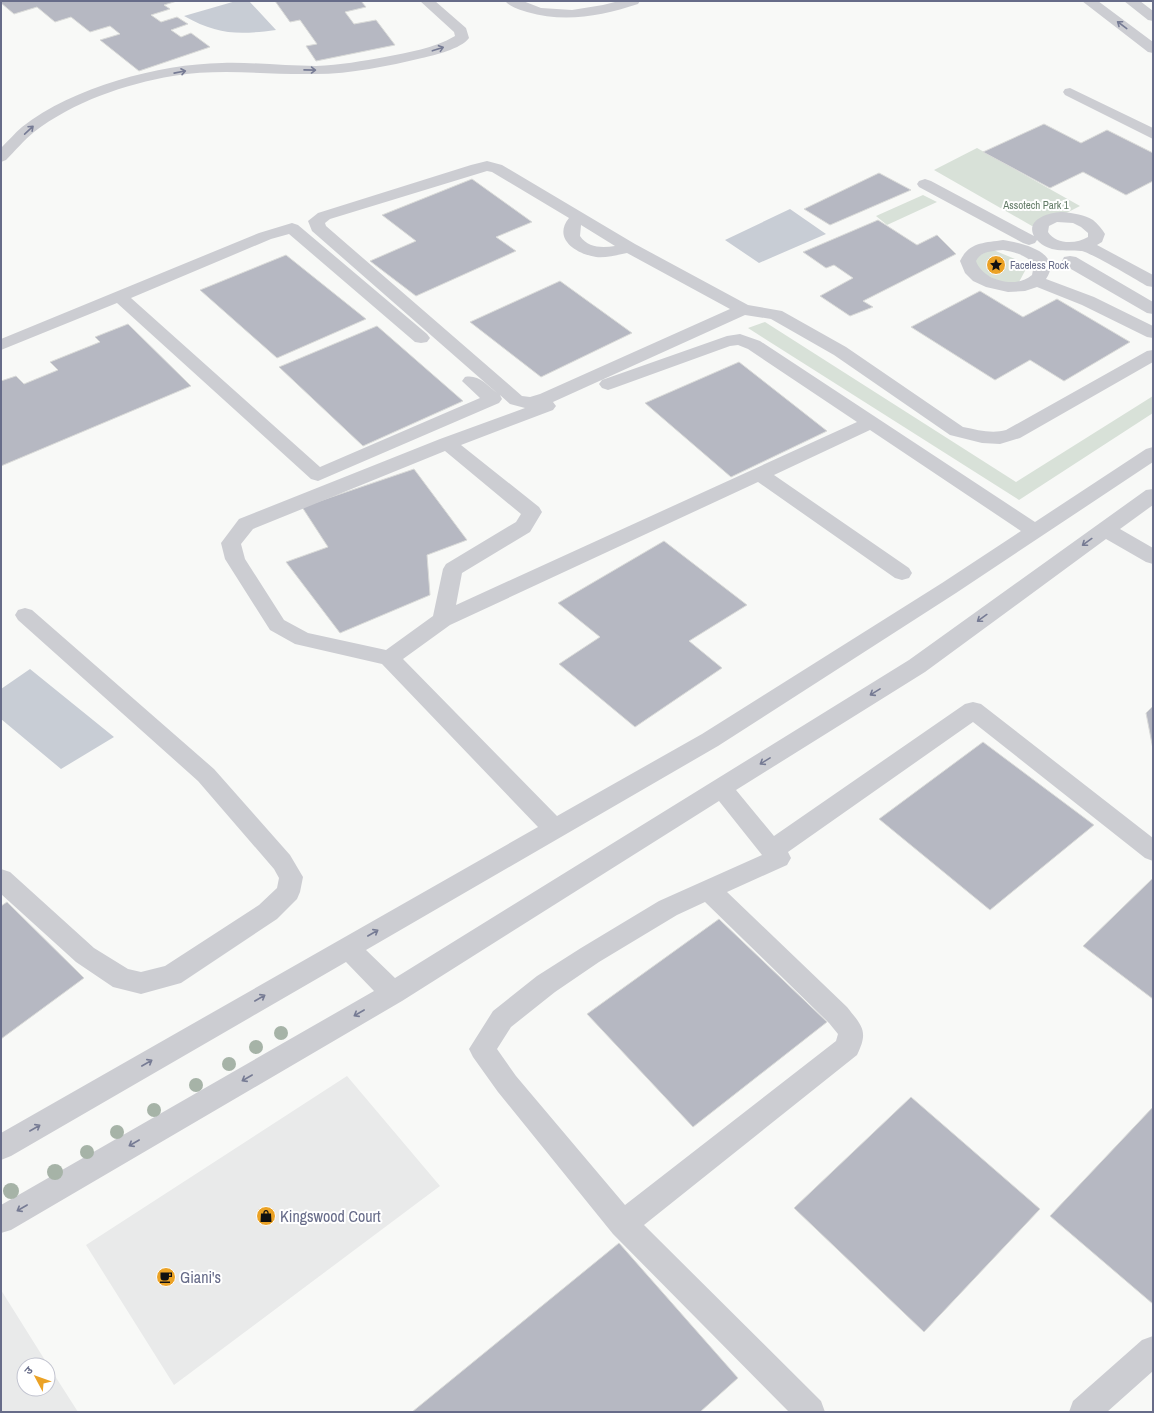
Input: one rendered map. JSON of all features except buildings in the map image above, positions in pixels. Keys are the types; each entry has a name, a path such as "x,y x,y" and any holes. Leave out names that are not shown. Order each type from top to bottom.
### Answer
{"street":[{"path":"1,157 32,126 72,103 103,90 142,79 192,69 222,67 317,70 360,66 432,51 453,44 462,38 461,31 427,1"},
{"path":"512,1 534,10 560,14 598,11 633,1"},
{"path":"1089,1 1153,49"},
{"path":"1131,1 1153,17"},
{"path":"1070,92 1153,134"},
{"path":"743,309 546,398 531,403 516,400 318,228 316,221 324,216 476,168 487,166 497,168 629,247 743,309 776,315 840,351 957,431 982,437 1000,438 1013,434 1153,355"},
{"path":"925,184 1028,240 1036,256 1041,262 1043,269 1042,276 1036,281 1021,286 1002,286 979,278 972,272 968,265 968,258 973,252 981,248 1028,240 1044,239 1059,246 1073,248 1086,246 1096,239 1096,234 1089,224 1072,218 1062,217 1046,220 1028,240"},
{"path":"581,217 572,224 571,234 576,243 585,249 595,252 610,252 629,247"},
{"path":"1,344 265,236 292,228 492,399 318,475 119,296"},
{"path":"1086,246 1153,282"},
{"path":"1070,261 1153,309"},
{"path":"1036,281 1088,301 1153,333"},
{"path":"555,829 389,658 302,639 278,625 235,559 231,543 246,524 447,443 727,341 740,339 754,345 1035,531"},
{"path":"389,658 443,620 872,422"},
{"path":"443,620 453,569 523,527 532,512 447,443"},
{"path":"1,1147 710,740 943,592 1153,453"},
{"path":"759,474 902,573"},
{"path":"1,1220 393,993 917,666 1106,529 1147,506"},
{"path":"1106,529 1153,557"},
{"path":"1,879 85,955 122,980 141,983 172,975 268,912 288,892 291,877 282,862 206,774 25,615"},
{"path":"772,850 973,710 1153,851"},
{"path":"721,788 779,858 668,908 590,955 546,984 502,1019 482,1049 507,1084 623,1224 810,1412"},
{"path":"623,1224 848,1047 851,1032 838,1015 708,890"},
{"path":"347,947 393,993"},
{"path":"1084,1412 1153,1351"}],"shaded area":[{"path":"236,1 249,1 276,30 250,33 228,32 207,27 184,16"},
{"path":"790,209 826,234 759,263 725,240"},
{"path":"30,669 114,737 61,769 1,719 1,689"},
{"name":"Kingswood Court","path":"347,1076 440,1186 174,1385 86,1245"},
{"path":"1,1290 43,1357 16,1357 16,1397 56,1397 56,1378 78,1412 1,1412"}],"green space":[{"name":"Assotech Park 1","path":"977,148 1080,206 1043,225 1032,226 934,170"},
{"path":"923,195 937,202 887,225 876,216"},
{"path":"991,249 1015,259 1026,269 1019,282 1005,284 980,272 974,264 977,257"},
{"path":"765,322 1016,482 1153,396 1153,413 1019,500 748,328"}],"place":[{"name":"Faceless Rock","path":"996,265"},
{"name":"Kingswood Court","path":"266,1216"},
{"name":"Giani's","path":"166,1277"}]}
